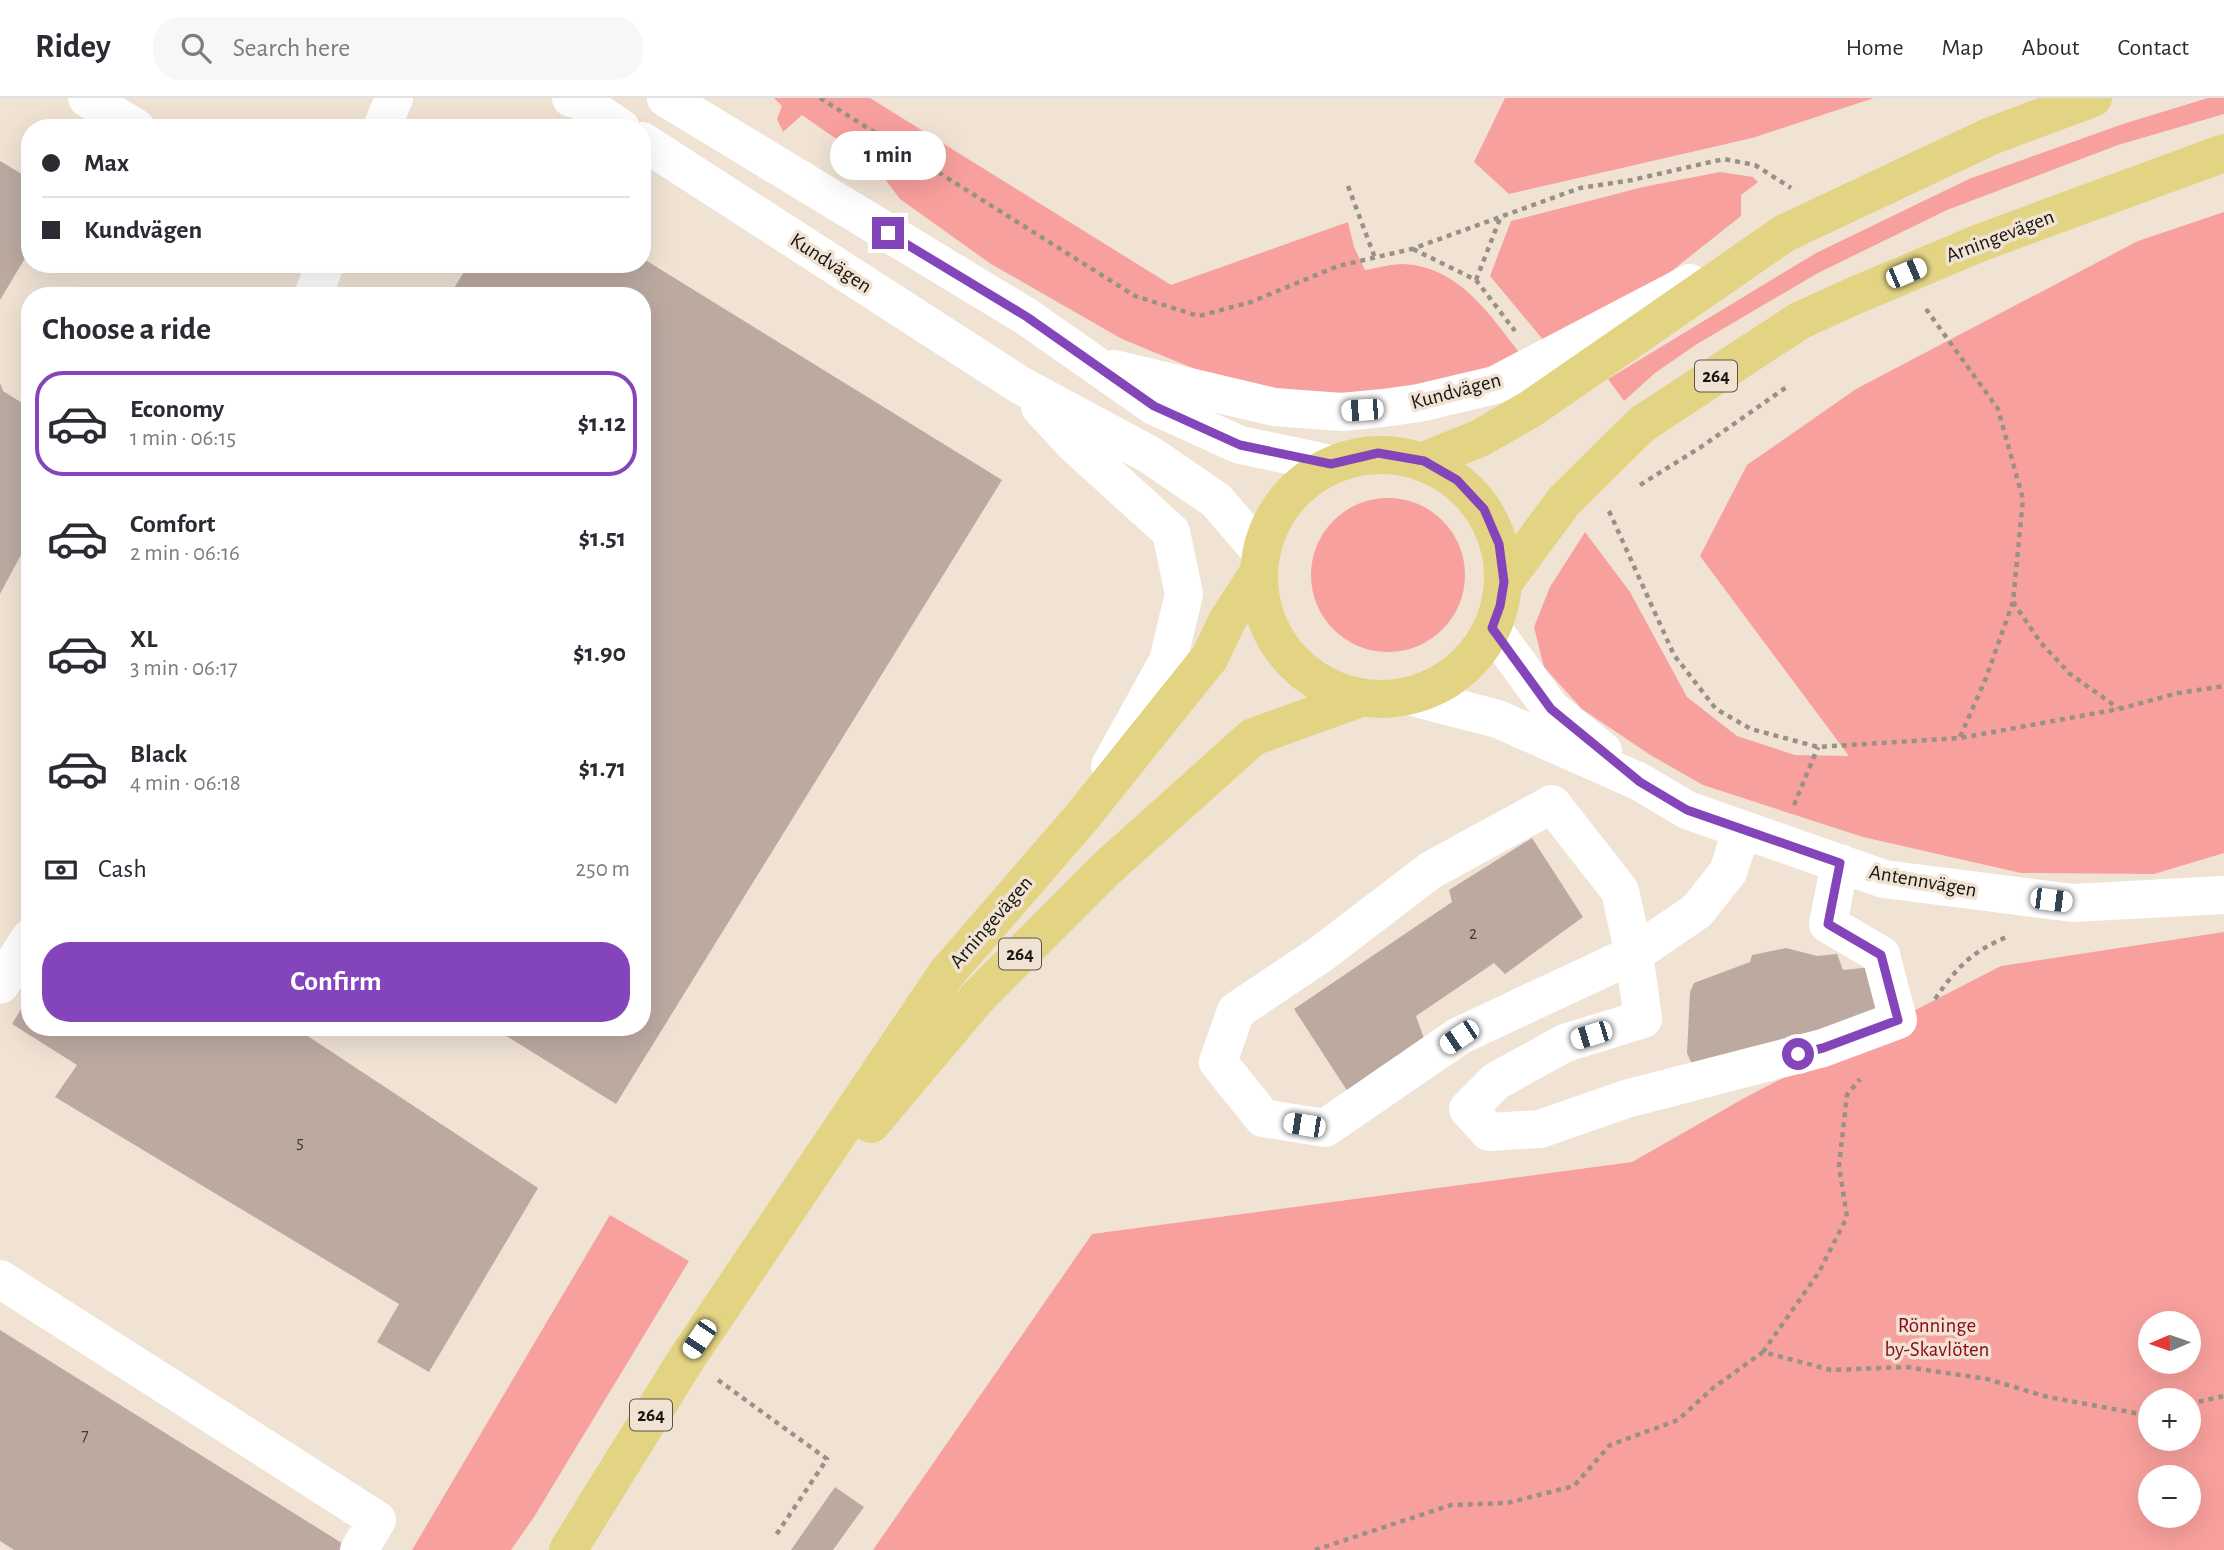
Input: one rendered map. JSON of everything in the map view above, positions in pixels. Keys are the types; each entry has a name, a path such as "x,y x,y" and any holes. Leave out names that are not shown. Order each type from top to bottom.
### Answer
{"main road":[{"path":"1424,461 1480,438 1529,410 1785,233 1991,136 2093,98"},
{"name":"Arningevägen","path":"1504,582 1564,501 1642,424 1800,321 1982,242 2224,153"},
{"name":"264","path":"1378,453 1424,461 1457,480 1484,509 1499,544 1504,582 1500,606 1492,628 1479,652 1459,672 1436,687 1409,696 1361,698 1319,683 1286,655 1265,617 1259,562 1274,515 1299,485 1331,464 1378,453"},
{"name":"Arningevägen","path":"568,1550 687,1358 946,974 1080,818 1210,657 1259,562"},
{"name":"Arningevägen","path":"738,1282 977,998 1108,867 1254,737 1361,698"}],"street":[{"path":"87,98 121,119"},
{"path":"386,119 394,98"},
{"path":"571,98 577,99 607,119"},
{"name":"Kundvägen","path":"666,98 1027,317 1154,406 1240,445 1331,464"},
{"name":"Kundvägen","path":"718,98 796,177"},
{"name":"Kundvägen","path":"651,147 1020,385 1150,455 1216,500 1259,562"},
{"name":"Kundvägen","path":"1098,365 1275,407 1342,412 1419,403 1495,385 1785,233"},
{"name":"Kundvägen","path":"1020,385 1073,443 1171,532 1184,594 1168,661 1080,818"},
{"name":"Antennvägen","path":"1492,628 1551,709 1640,782"},
{"name":"Antennvägen","path":"1409,696 1498,719 1640,782 1687,810 1884,879 2073,903 2224,895"},
{"path":"1742,829 1728,872 1697,911 1634,954 1459,1037 1325,1128 1264,1118 1218,1062 1237,1011 1321,954 1431,870 1552,804 1620,891 1634,954 1643,1019 1565,1043 1496,1081 1468,1109 1489,1132 1540,1129 1626,1099 1823,1048 1898,1020 1881,955 1828,924 1840,863"},
{"path":"0,985 21,953"},
{"path":"0,1279 377,1520 359,1550"}],"path":[{"path":"820,98 1135,296 1199,316 1251,302 1338,266 1412,249 1580,188 1632,180 1724,159 1755,165 1796,190"},
{"path":"1348,186 1375,258"},
{"path":"1476,280 1501,216"},
{"path":"1412,249 1476,280 1522,341"},
{"path":"1926,309 1998,409 2023,499 2013,603 1986,678 1960,738"},
{"path":"1630,491 1701,447 1788,386"},
{"path":"1607,506 1674,655 1716,709 1751,729 1818,747 1960,738 2119,709 2178,693 2224,686"},
{"path":"2013,603 2041,643 2070,674 2119,709"},
{"path":"1933,1002 1955,970 1989,944 2011,935 2008,895"},
{"path":"1315,1550 1451,1505 1507,1503 1574,1486 1610,1445 1678,1420 1713,1388 1762,1352 1819,1272 1847,1217 1839,1166 1847,1095 1862,1076"},
{"path":"1762,1352 1831,1370 1906,1367 1987,1379 2048,1397 2138,1414"},
{"path":"687,1358 827,1459 774,1538"},
{"path":"2201,1401 2224,1395"}],"green space":[{"path":"774,98 870,98 1171,285 1348,222 1354,247 1365,270 1403,264 1442,274 1458,284 1486,310 1523,357 1445,387 1369,395 1288,392 1217,378 1122,339 991,264 900,199 875,166 802,115 783,132 777,119 782,106"},
{"path":"1505,98 1874,98 1752,138 1509,194 1474,162"},
{"path":"2208,98 2224,98 2224,114 2118,145 1947,210 1818,273 1697,344 1655,373 1624,401 1608,379 1816,253 1969,179 2123,124"},
{"path":"1720,172 1753,177 1758,182 1741,195 1741,216 1659,281 1545,342 1490,276 1511,221 1643,187"},
{"path":"2224,212 2224,853 2154,874 2021,873 1863,837 1703,785 1652,756 1582,709 1544,667 1534,627 1550,587 1585,532 1630,592 1687,697 1737,736 1795,755 1849,756 1700,556 1747,465 1856,389 2138,241"},
{"path":"1388,498 1417,504 1442,521 1459,546 1465,575 1459,604 1442,629 1417,646 1388,652 1359,646 1334,629 1317,604 1311,575 1317,546 1334,521 1359,504"},
{"name":"Rönninge by-Skavlöten","path":"2224,932 2224,1550 873,1550 1092,1234 1632,1162 1748,1096 2001,966"},
{"path":"610,1215 689,1261 534,1517 511,1550 412,1550"}],"building":[{"path":"0,161 21,174 21,265 0,300"},
{"path":"651,264 1002,480 616,1104 506,1036 651,1036 651,287 455,287 463,273 651,273"},
{"path":"0,383 3,391 21,402 21,555 0,594"},
{"path":"1532,838 1583,917 1505,974 1494,963 1416,1016 1425,1041 1348,1092 1294,1009 1452,902 1449,890"},
{"path":"1786,948 1817,956 1837,954 1843,970 1872,967 1883,1017 1691,1062 1687,1053 1690,992 1694,983 1750,962 1752,955"},
{"path":"21,1009 21,1030 12,1024"},
{"path":"31,1036 308,1036 538,1188 429,1372 377,1342 399,1304 55,1097 77,1065"},
{"path":"0,1330 345,1545 342,1550 14,1550 0,1541"},
{"path":"835,1487 864,1507 833,1550 791,1550"}],"route":[{"path":"888,233 1027,317 1154,406 1240,445 1331,464 1378,453 1424,461 1457,480 1484,509 1499,544 1504,582 1500,606 1492,628 1551,709 1640,782 1687,810 1840,863 1828,924 1881,955 1898,1020 1823,1048 1798,1054"}]}
